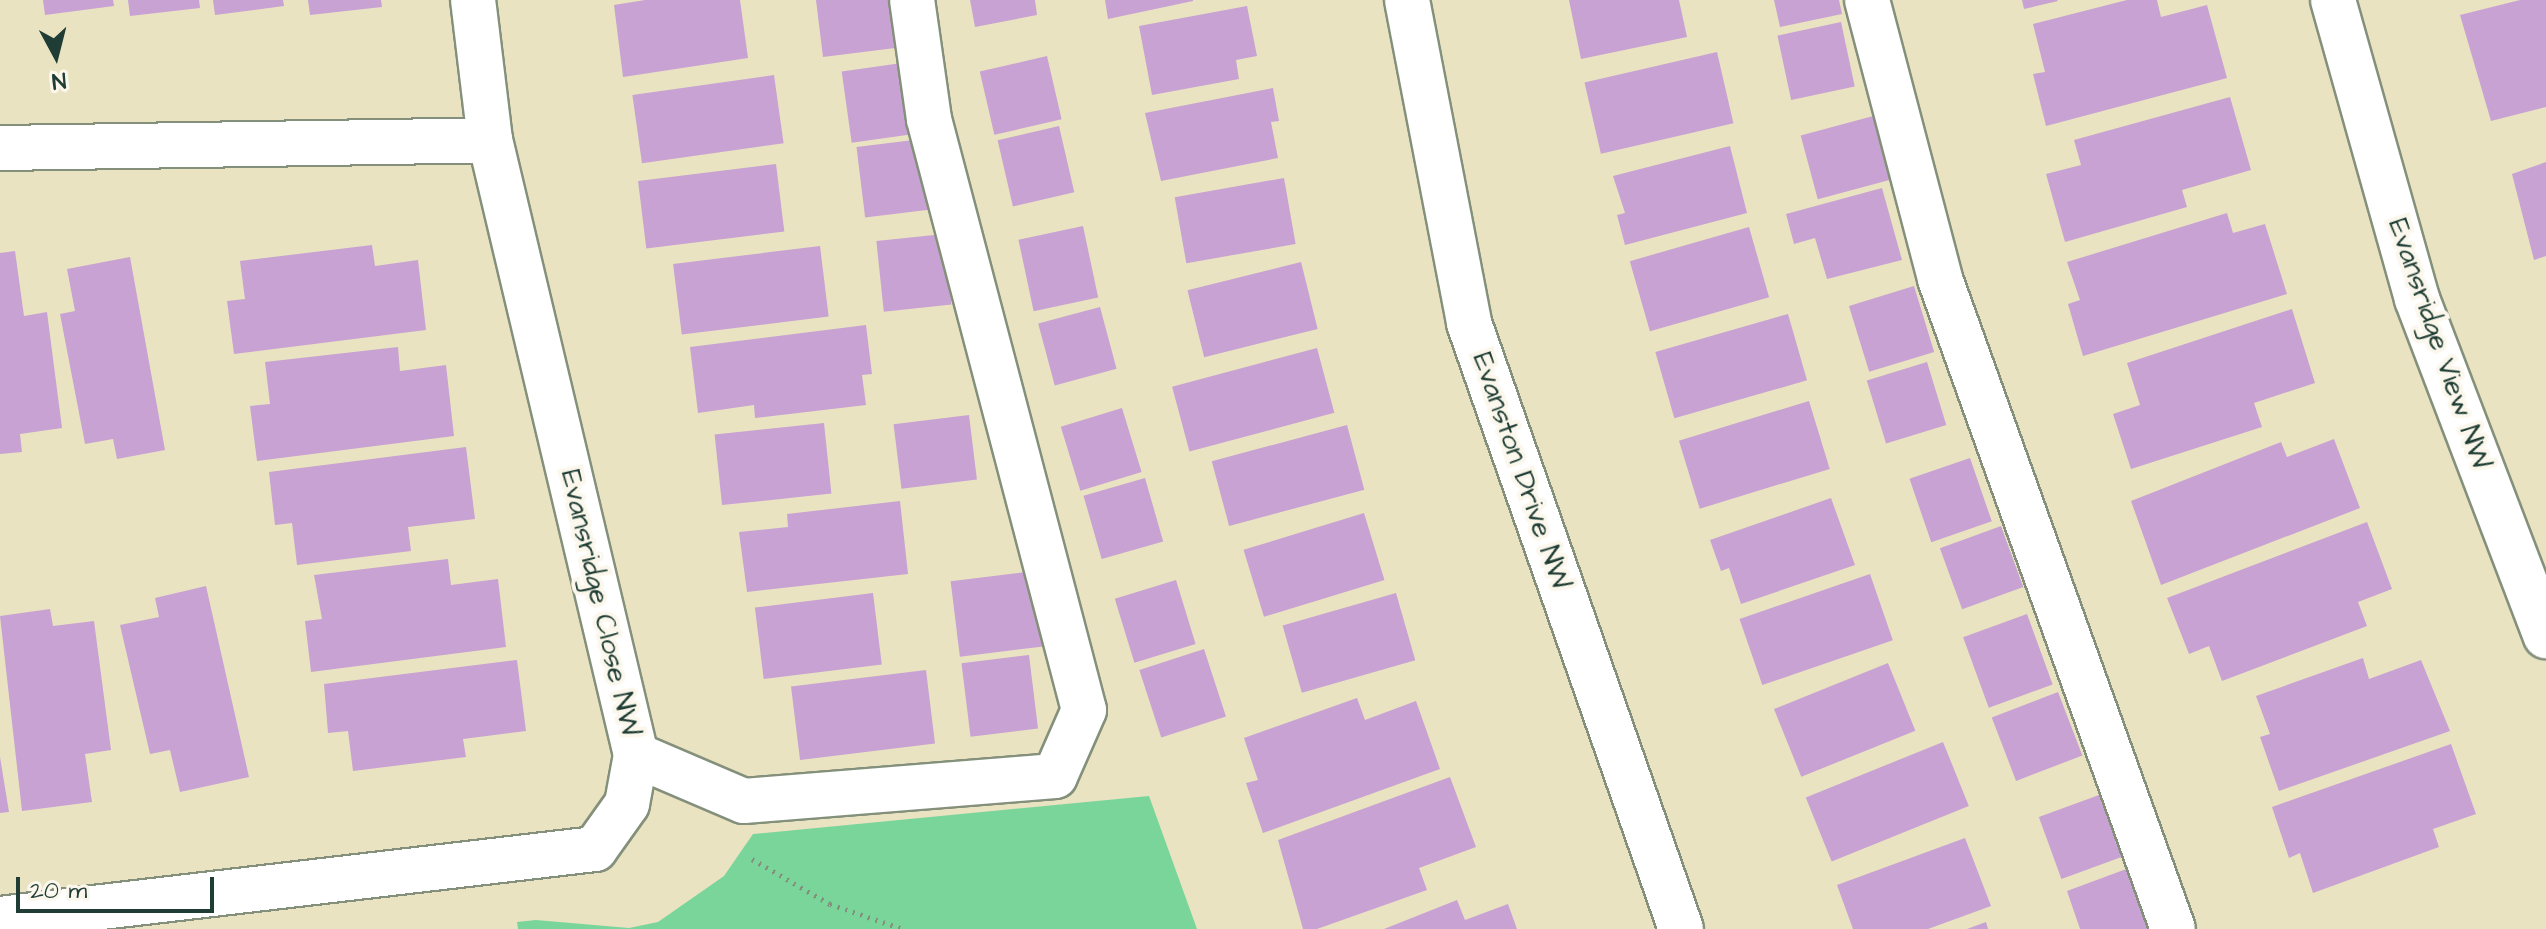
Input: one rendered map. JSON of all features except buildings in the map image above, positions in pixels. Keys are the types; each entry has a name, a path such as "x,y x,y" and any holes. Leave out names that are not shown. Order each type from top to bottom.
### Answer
{"street":[{"name":"Evansridge Close NW","path":"0,919 595,849 627,804 636,755 490,140 473,0"},
{"path":"636,755 744,801 1055,776 1084,710 929,119 912,0"},
{"name":"Evanston Drive NW","path":"1407,0 1469,323 1681,929"},
{"path":"1867,0 1940,279 2173,929"},
{"name":"Evansridge View NW","path":"2333,0 2417,299 2546,636"},
{"path":"0,148 490,140"}],"path":[{"path":"744,854 830,904 903,929"}],"green space":[{"path":"1149,796 1197,929 518,929 517,922 536,920 629,928 658,922 724,876 753,834"}]}
